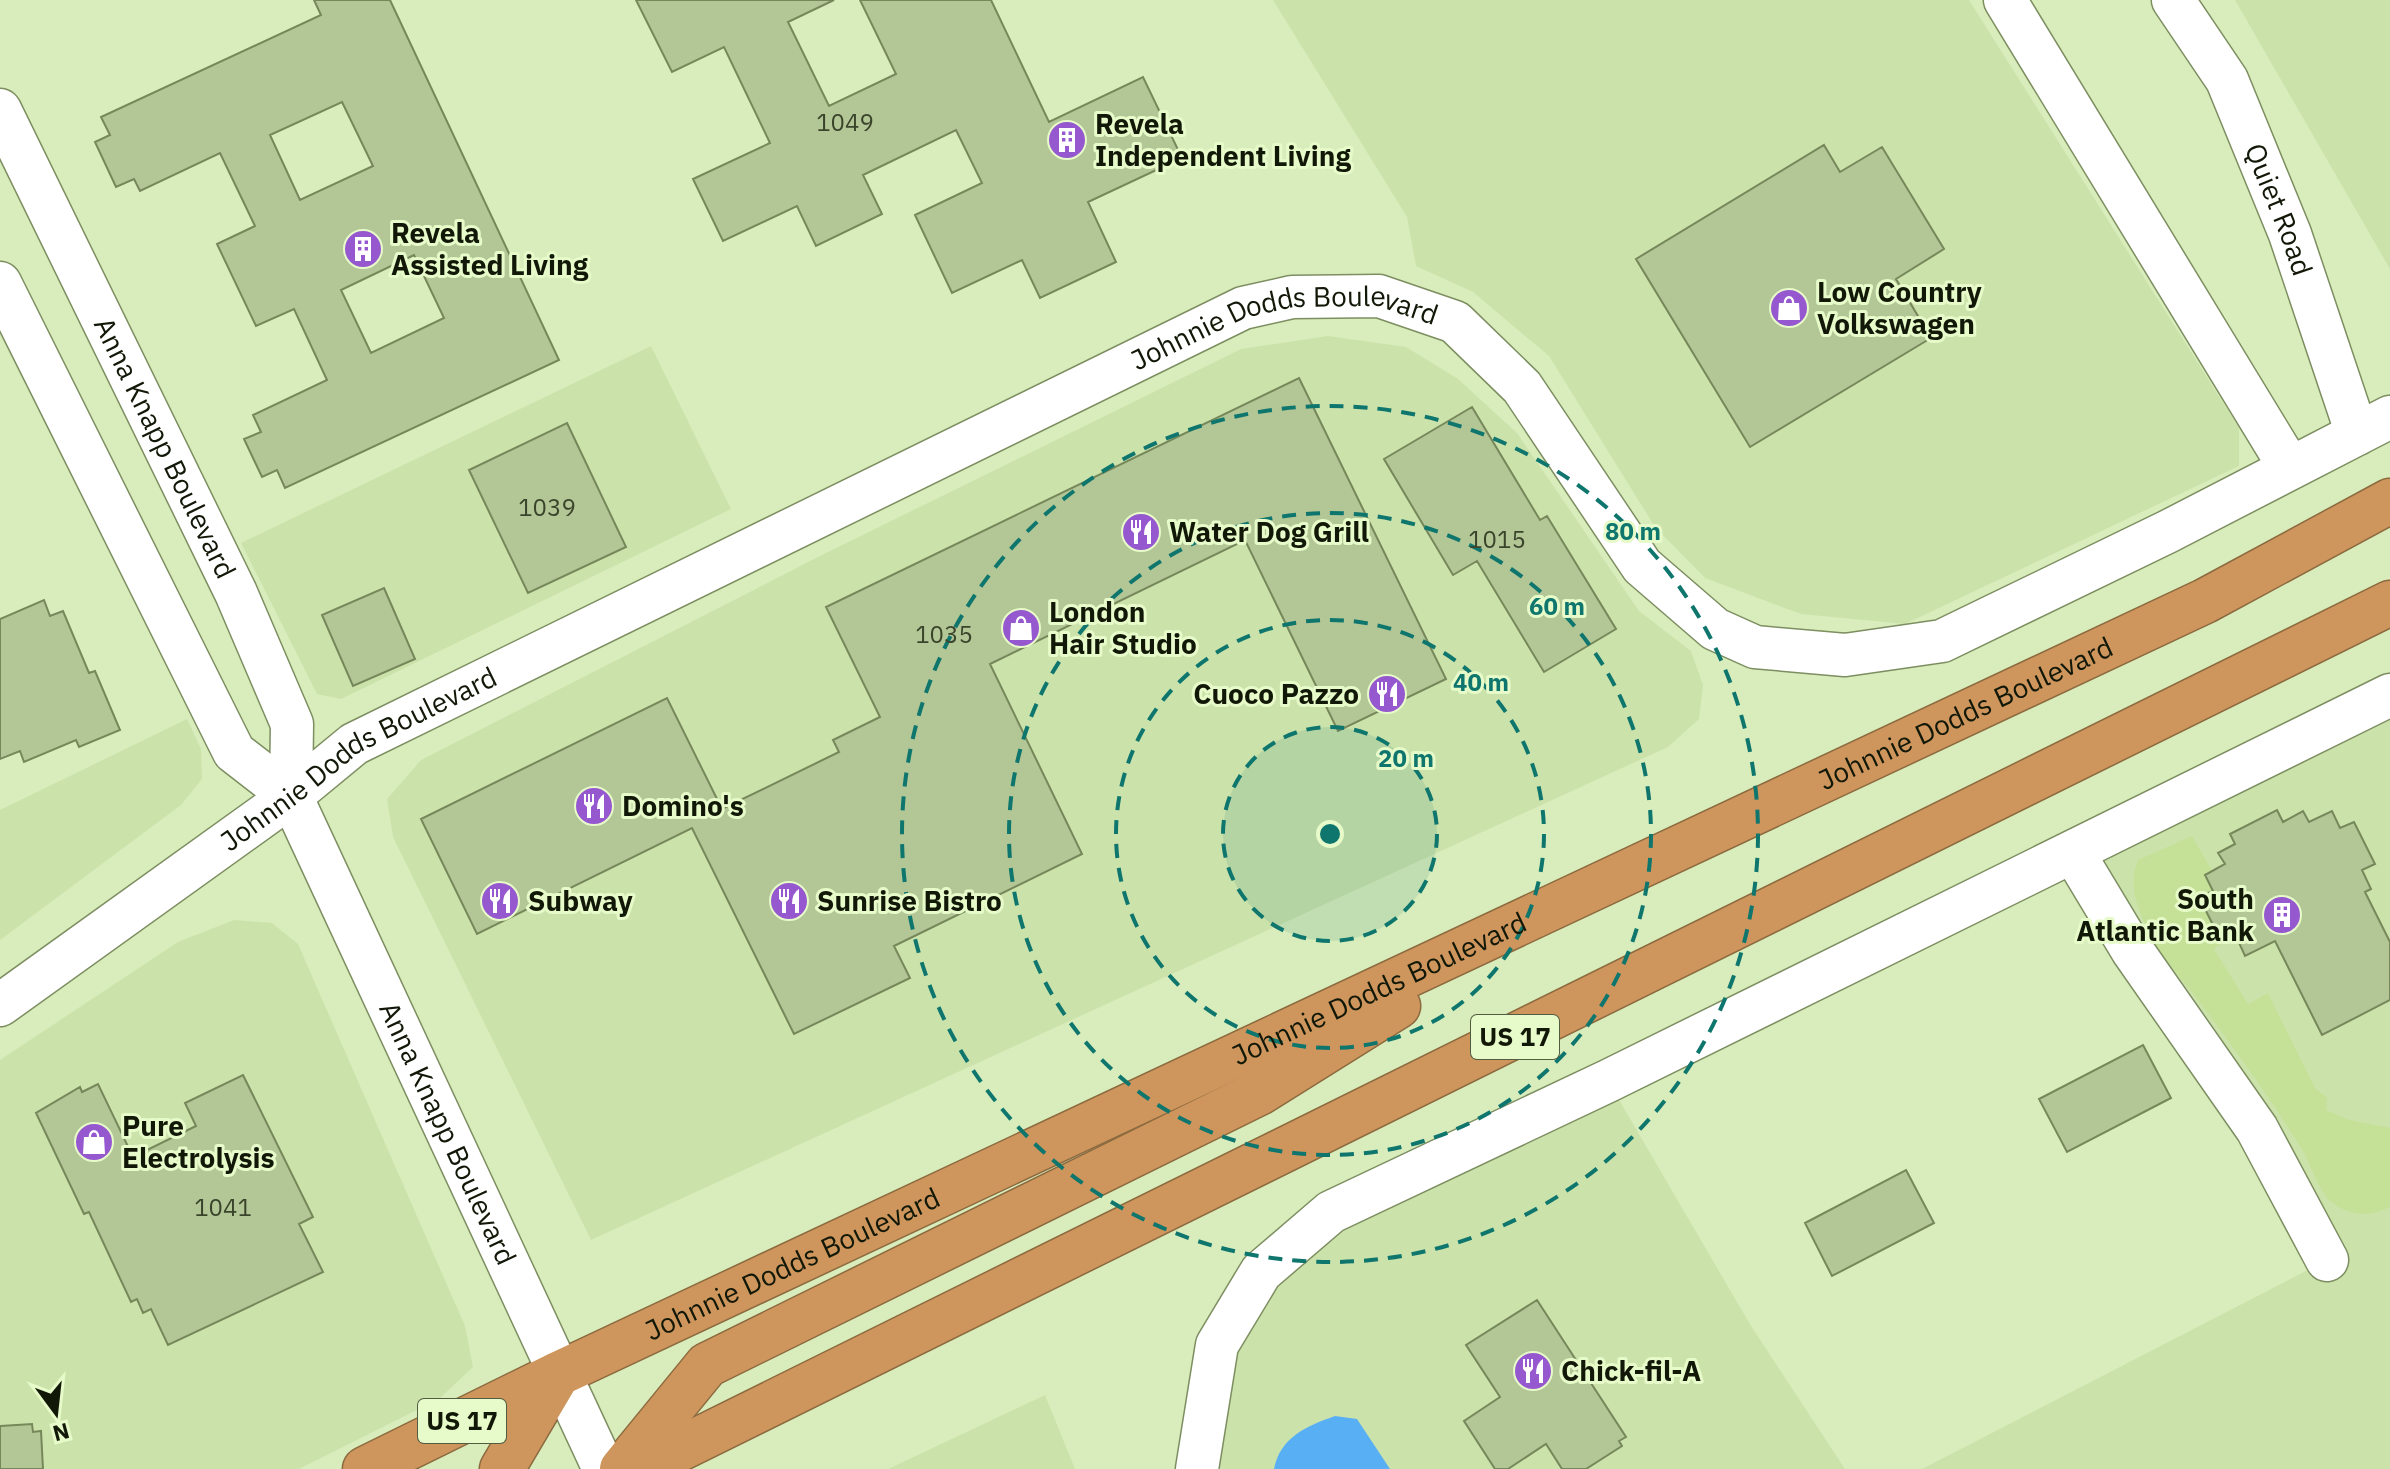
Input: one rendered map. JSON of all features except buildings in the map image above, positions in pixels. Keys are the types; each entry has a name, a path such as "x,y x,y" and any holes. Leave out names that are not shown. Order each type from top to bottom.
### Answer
{"highway":[{"name":"Johnnie Dodds Boulevard","path":"365,1469 558,1374 2205,601 2390,501"},
{"name":"US 17","path":"639,1469 2390,603"},
{"path":"622,1469 707,1365 1259,1093 1559,904"},
{"path":"502,1469 558,1374"}],"street":[{"path":"2005,0 2290,468"},
{"name":"Quiet Road","path":"2173,0 2227,80 2290,234 2374,425"},
{"name":"Anna Knapp Boulevard","path":"0,110 233,588 292,724 291,796 604,1469"},
{"name":"Anna Knapp Boulevard","path":"0,283 234,752 291,796"},
{"name":"Johnnie Dodds Boulevard","path":"0,1005 291,796 354,744 1243,308 1292,297 1379,296 1455,322 1522,387 1642,566 1715,629 1755,647 1845,655 1942,641 2374,425"},
{"path":"1197,1469 1217,1345 1261,1272 1331,1212 1608,1081 2390,695"},
{"path":"2073,852 2132,950 2257,1129 2327,1260"}],"shaded area":[{"path":"1273,0 1969,0 2239,428 2239,466 1905,624 1801,614 1705,578 1655,527 1549,356 1473,292 1416,266 1407,217"},
{"path":"2235,0 2390,0 2390,269"},
{"path":"1328,336 1406,347 1458,379 1517,433 1639,611 1691,651 1703,685 1699,719 1668,747 591,1240 393,837 387,799 421,760 820,556 1241,349"},
{"path":"651,346 731,509 341,699 317,694 241,543"},
{"path":"2390,695 2390,1469 1922,1469 2327,1260 2073,852"},
{"path":"187,719 201,749 202,779 181,805 0,940 0,810"},
{"path":"2192,836 2212,871 2213,891 2199,898 2222,943 2214,949 2248,1004 2268,993 2315,1088 2327,1098 2326,1110 2349,1120 2390,1128 2390,1207 2374,1213 2358,1214 2329,1200 2276,1108 2153,939 2135,896 2134,878 2138,860"},
{"path":"234,920 272,923 298,944 465,1326 473,1367 439,1399 299,1469 0,1469 0,1060 178,942"},
{"path":"1608,1081 1751,1326 1845,1469 1197,1469 1261,1272"},
{"path":"1045,1395 1075,1469 888,1469"}],"water":[{"path":"1335,1416 1357,1419 1390,1469 1274,1469 1282,1449 1296,1434"}],"place":[{"name":"Revela Independent Living","path":"1067,140"},
{"name":"Revela Assisted Living","path":"363,249"},
{"name":"Low Country Volkswagen","path":"1789,308"},
{"name":"Water Dog Grill","path":"1141,532"},
{"name":"London Hair Studio","path":"1021,628"},
{"name":"Cuoco Pazzo","path":"1387,694"},
{"name":"Domino's","path":"594,806"},
{"name":"Subway","path":"500,901"},
{"name":"Sunrise Bistro","path":"789,901"},
{"name":"South Atlantic Bank","path":"2282,915"},
{"name":"Pure Electrolysis","path":"94,1142"},
{"name":"Chick-fil-A","path":"1533,1371"}]}
